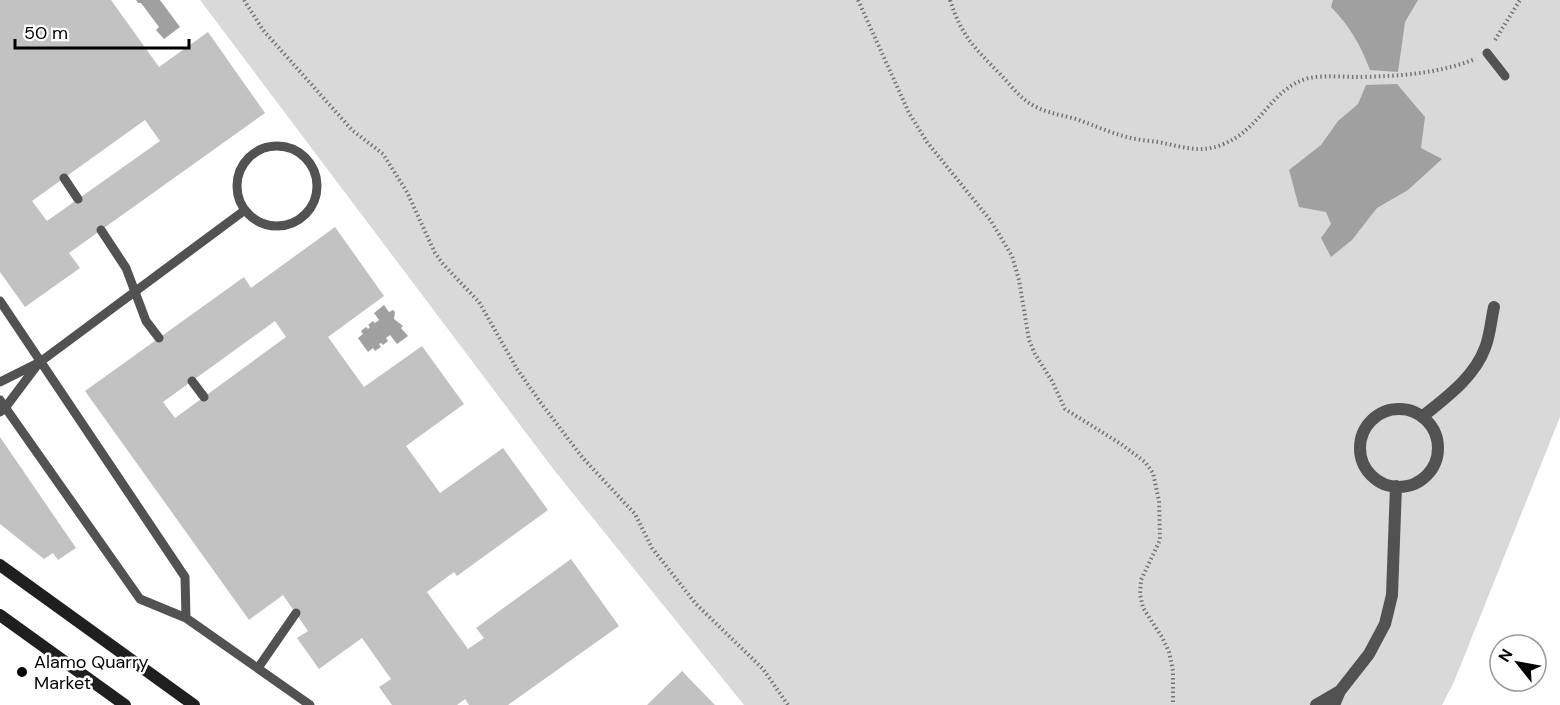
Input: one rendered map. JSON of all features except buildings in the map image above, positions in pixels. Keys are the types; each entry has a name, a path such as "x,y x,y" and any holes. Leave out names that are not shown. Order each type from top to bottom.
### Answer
{"main road":[{"path":"0,565 194,705"},
{"path":"0,615 125,705"}],"street":[{"path":"1422,417 1458,386 1477,363 1486,348 1494,307"},
{"path":"1394,409 1407,409 1429,423 1438,447 1436,459 1430,471 1420,480 1408,486 1396,486 1372,477 1360,455 1360,443 1364,430 1371,420 1394,409"},
{"path":"1334,705 1340,691 1369,654 1385,624 1392,595 1396,486"},
{"path":"1316,705 1340,691"}],"lane":[{"path":"1487,53 1504,76"},
{"path":"283,146 297,150 309,161 316,175 317,190 312,206 302,217 288,224 272,226 257,220 245,210 238,196 237,180 243,166 253,154 267,147 283,146"},
{"path":"64,178 78,199"},
{"path":"0,381 40,362 245,210"},
{"path":"101,230 126,268 146,321 159,338"},
{"path":"0,301 185,577 186,618"},
{"path":"40,362 2,407 140,598 186,618 310,705"},
{"path":"192,381 204,397"},
{"path":"258,668 296,613"}],"path":[{"path":"244,0 263,30 352,130 383,154 407,192 435,252 443,264 479,302 517,369 582,457 635,514 652,548 690,596 715,624 763,669 788,705"},
{"path":"858,0 909,113 927,142 991,221 1012,256 1019,280 1029,340 1065,409 1121,444 1145,462 1153,473 1159,501 1160,540 1141,580 1140,594 1143,608 1162,636 1169,652 1173,671 1173,705"},
{"path":"950,0 957,21 972,46 1024,100 1043,111 1066,116 1118,135 1198,150 1220,146 1245,132 1283,90 1297,82 1313,78 1412,75 1447,69 1487,53 1520,0"}],"shaded area":[{"path":"136,0 160,0 180,27 164,39 156,30 159,27 141,3"},
{"path":"200,0 1560,0 1560,417 1454,682 1442,705 744,705 554,470"},
{"path":"1333,0 1418,0 1405,22 1398,72 1370,70 1354,37 1331,7"},
{"path":"1397,84 1425,117 1421,148 1442,159 1408,190 1377,208 1352,240 1331,257 1321,238 1331,224 1326,212 1299,207 1289,170 1321,145 1338,121 1358,104 1366,85"},
{"path":"384,305 389,312 393,310 395,312 394,319 403,326 401,328 408,336 397,344 390,335 386,338 388,341 383,345 379,344 381,347 375,351 373,348 368,352 358,338 363,334 361,331 370,327 368,325 379,320 374,313"}],"place":[{"name":"Alamo Quarry Market","path":"22,672"}]}
